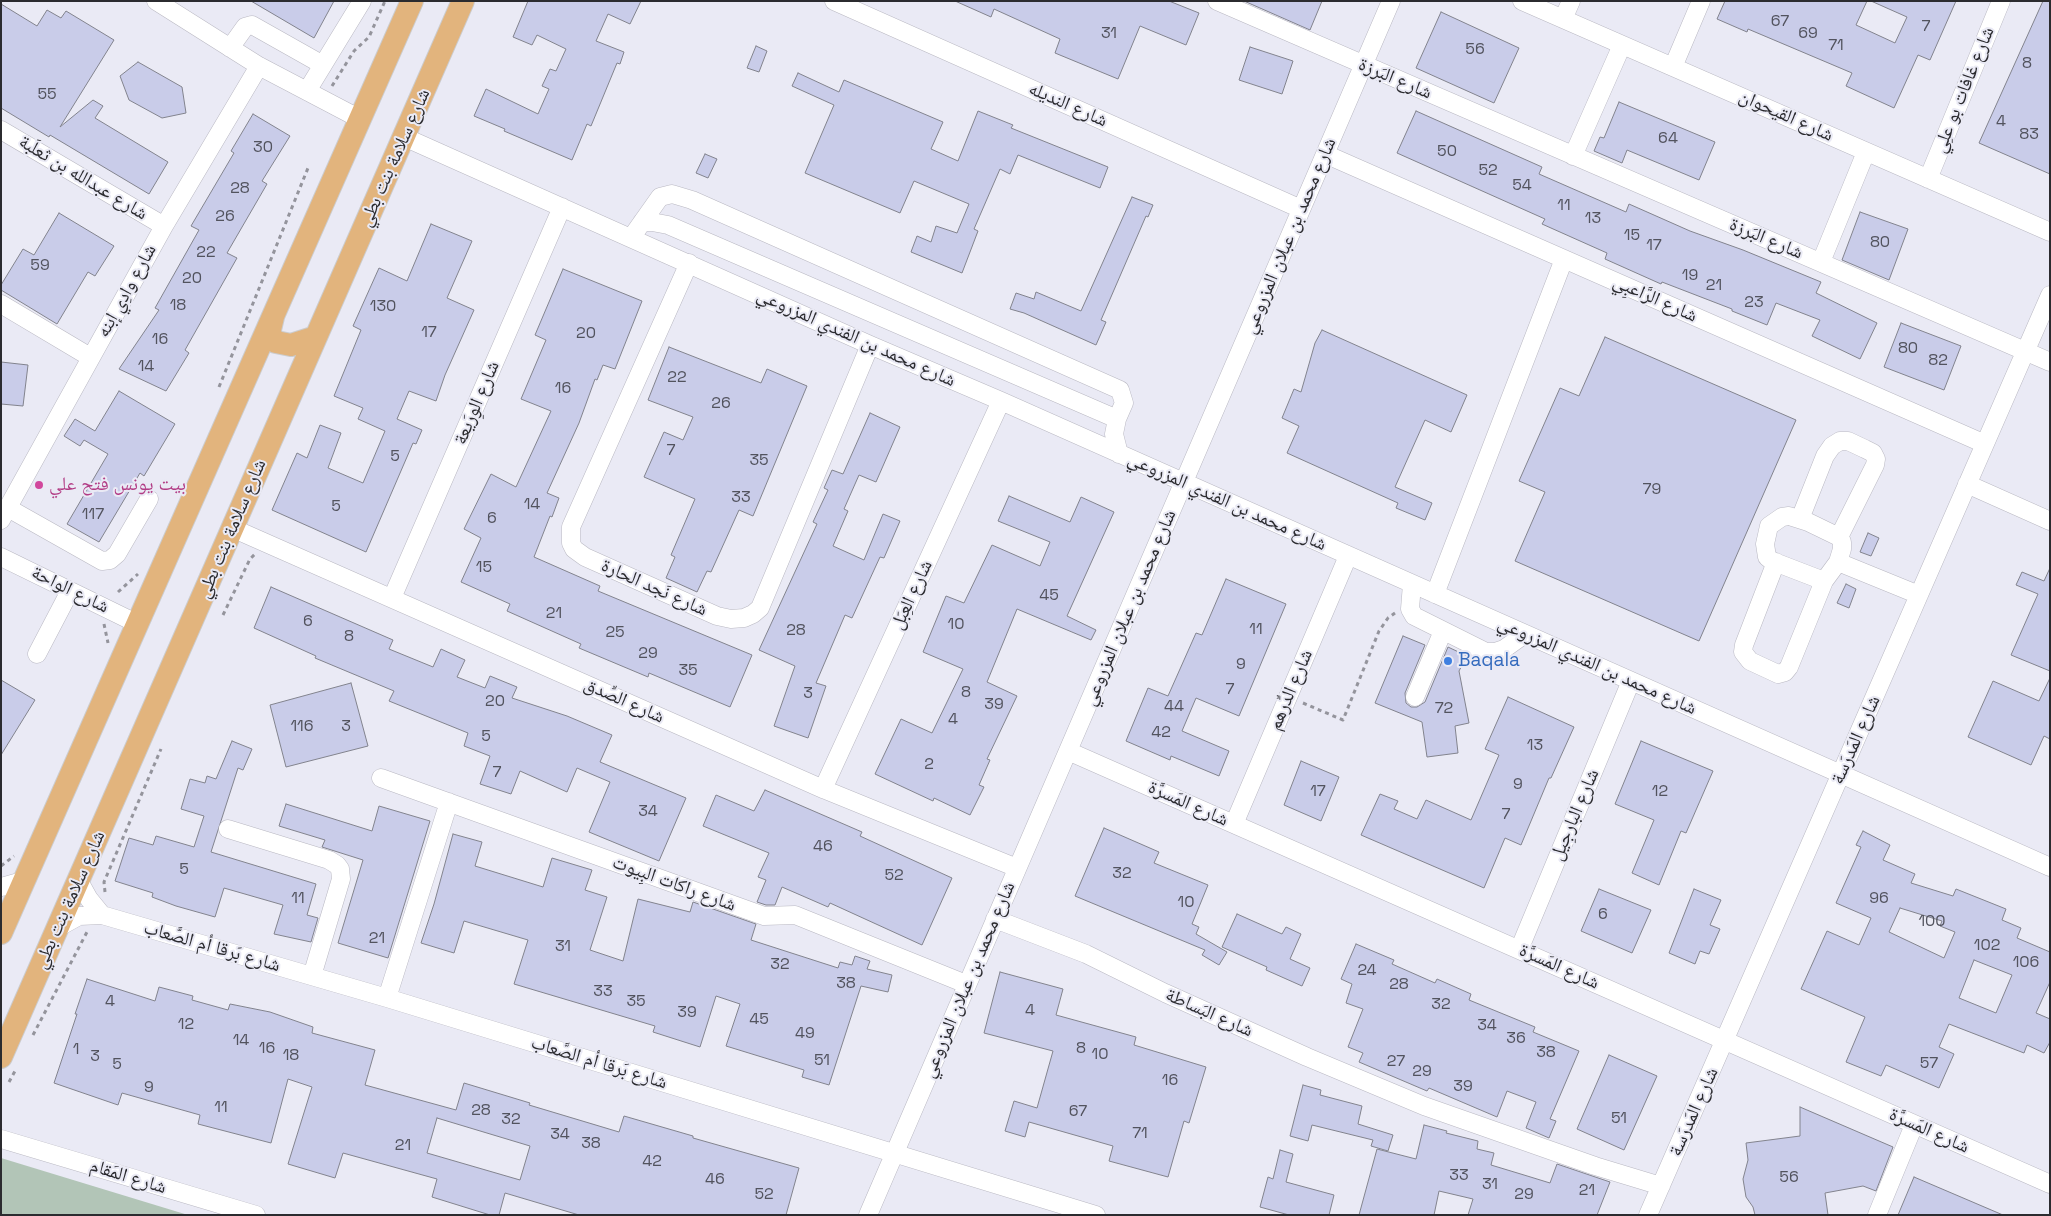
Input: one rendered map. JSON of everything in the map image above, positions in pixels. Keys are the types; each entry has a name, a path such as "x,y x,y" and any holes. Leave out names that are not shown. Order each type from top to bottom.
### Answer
{"main road":[{"path":"1,933 412,1"},
{"name":"شارع سلامة بنت بطي","path":"7,1053 59,927 463,1"},
{"path":"273,316 269,334 276,342 291,345 316,337"}],"street":[{"path":"156,1 259,66 360,119"},
{"path":"307,91 362,1"},
{"name":"شارع النديله","path":"834,1 1301,209"},
{"name":"شارع البَرزة","path":"1218,1 1364,66 2050,362"},
{"name":"شارع محمد بن عبلان المزروعي","path":"868,1215 1391,1"},
{"name":"شارع القيحوان","path":"1522,1 2050,232"},
{"path":"1563,19 1571,1"},
{"path":"1673,66 1701,1"},
{"name":"شارع غافات بو علِي","path":"1928,179 2000,1"},
{"path":"230,48 245,27 252,25 323,65"},
{"path":"1573,156 1622,45"},
{"name":"شارع وادِي إبنه","path":"4,514 164,226 259,66"},
{"name":"شارع عبدالله بن ثعلَبة","path":"1,130 164,226"},
{"name":"شارع محمد بن الفندي المزروعي","path":"404,137 2050,866"},
{"name":"شارع البَرزة","path":"1821,262 1866,152"},
{"name":"شارع الرَّاعبِي","path":"1325,154 1985,444"},
{"path":"631,238 660,197 678,195 692,200 1120,390 1124,403 1117,419 1114,434 1119,454"},
{"name":"شارع الوِرَيعة","path":"392,598 562,207"},
{"path":"642,222 668,225 1117,419"},
{"path":"1435,594 1564,259"},
{"name":"شارع نَجد الحارة","path":"689,263 571,527 571,543 574,549 585,557 716,616 731,619 744,618 753,614 760,608 870,345"},
{"name":"شارع المَدرَسة","path":"1648,1215 2050,295"},
{"path":"1,304 90,357"},
{"name":"شارع العِبَل","path":"823,789 1001,401"},
{"path":"1800,519 1825,456 1832,446 1840,441 1848,441 1873,453 1876,459 1875,465 1839,537"},
{"path":"1967,484 2050,521"},
{"path":"4,514 102,561 110,560 116,554 149,499"},
{"path":"1776,562 1743,652 1750,661 1778,674 1784,672 1789,667 1824,581 1838,562 1842,542 1839,537 1789,516 1782,517 1769,526 1766,536 1766,552 1768,557 1824,581"},
{"name":"شارع الصِّدق","path":"232,528 823,789 1017,868"},
{"name":"شارع الدِّرهم","path":"1234,824 1348,556"},
{"name":"شارع الواحة","path":"1,557 138,624"},
{"path":"1838,562 1919,595"},
{"path":"1412,584 1410,609 1414,616 1486,652 1491,653 1504,649 1525,634"},
{"path":"37,654 70,591"},
{"path":"1415,697 1443,631"},
{"name":"شارع البارجِيل","path":"1519,950 1631,681"},
{"name":"شارع المَسرَّة","path":"1068,751 2050,1184"},
{"name":"شارع راكات البِيوت","path":"381,778 761,915 795,915 966,984"},
{"path":"387,998 449,802"},
{"path":"228,829 329,860 340,869 341,879 312,976"},
{"path":"1,888 26,880"},
{"path":"79,881 89,899 102,915"},
{"name":"شارع بَرقا أم الصَّعاب","path":"59,927 79,916 102,915 387,998 1096,1215"},
{"name":"شارع البَساطة","path":"995,919 1086,954 1165,993 1424,1106 1595,1166 1661,1186"},
{"path":"1877,1215 1914,1125"},
{"name":"شارع المَقام","path":"1,1138 256,1215"}],"path":[{"path":"332,87 354,51 369,37 385,1"},
{"path":"216,394 308,168"},
{"path":"224,615 250,559 262,549"},
{"path":"118,592 137,574 141,565"},
{"path":"1288,697 1343,720 1379,631 1388,618 1410,609"},
{"path":"105,895 104,882 161,749"},
{"path":"31,1039 89,928"},
{"path":"7,1053 9,1082"}],"green space":[{"path":"1,1158 188,1215 1,1214"}],"building":[{"path":"251,1 334,1 314,38"},
{"path":"528,1 641,1 630,24 608,14 596,41 624,52 620,64 617,63 591,126 587,124 572,160 474,116 486,89 538,114 549,89 542,86 550,69 556,71 566,49 537,35 532,45 513,37"},
{"path":"955,1 1169,1 1199,13 1186,45 1140,26 1118,79 1055,53 1060,39 994,9 991,17"},
{"path":"1244,1 1322,1 1310,30"},
{"path":"1725,1 1867,1 1856,25 1895,43 1907,17 1871,1 1956,1 1930,60 1918,55 1894,108 1846,86 1852,73 1748,29 1747,32 1717,19"},
{"path":"2043,1 2050,1 2050,174 1979,143"},
{"path":"1,4 37,26 47,10 61,18 66,11 114,40 60,127 93,100 103,106 95,118 168,162 149,194 1,108"},
{"path":"1441,12 1519,48 1494,103 1416,68"},
{"path":"756,46 767,51 759,72 747,68"},
{"path":"1250,47 1293,61 1282,94 1239,80"},
{"path":"138,62 182,87 186,113 162,118 129,100 120,76"},
{"path":"798,73 839,92 844,80 943,122 931,149 958,161 978,111 1013,125 1011,128 1108,167 1100,188 1018,155 1010,174 1000,169 974,229 978,231 962,273 911,252 917,236 931,242 936,226 957,233 969,204 914,181 900,213 805,173 834,105 792,86"},
{"path":"1619,102 1715,142 1699,180 1627,150 1622,163 1594,151 1600,137 1604,138"},
{"path":"1416,111 1542,167 1539,174 1626,212 1629,204 1690,231 1743,250 1821,282 1816,293 1877,323 1860,359 1812,336 1820,320 1776,303 1767,325 1732,311 1732,309 1662,282 1661,284 1605,259 1607,253 1542,224 1545,219 1397,153"},
{"path":"253,114 290,136 262,181 267,184 227,253 237,258 185,350 189,353 166,391 119,369 159,310 155,308 199,230 191,226 234,153 231,151"},
{"path":"705,154 717,159 708,178 696,173"},
{"path":"1132,197 1153,205 1148,217 1146,216 1101,320 1106,322 1096,345 1024,313 1010,309 1016,293 1034,299 1036,292 1081,311"},
{"path":"1860,212 1908,229 1889,280 1842,260"},
{"path":"59,213 114,246 95,276 88,272 57,324 1,290 1,285 23,249 34,255"},
{"path":"431,224 472,241 447,298 474,310 445,375 436,401 409,391 397,419 422,430 416,444 413,443 366,552 272,510 297,453 307,458 320,425 341,433 328,468 363,483 385,431 358,419 363,408 334,396 361,330 353,326 379,268 407,281"},
{"path":"563,269 642,301 615,369 603,365 597,380 595,379 579,423 547,493 559,498 534,557 600,586 598,591 752,655 730,707 649,673 648,677 579,648 581,644 507,611 510,604 461,582 481,538 464,529 491,474 516,487 551,411 521,399 546,340 535,335"},
{"path":"1901,323 1961,346 1944,390 1884,367"},
{"path":"1322,330 1467,395 1451,432 1425,420 1395,487 1432,503 1425,520 1396,508 1398,503 1287,453 1299,426 1282,418 1294,389 1301,392 1315,343"},
{"path":"1605,337 1796,420 1699,641 1515,561 1545,492 1519,481 1560,388 1579,396"},
{"path":"669,347 761,383 767,369 807,386 753,516 739,510 711,572 707,571 697,592 666,578 675,557 671,555 695,499 644,477 664,432 683,440 693,417 648,400"},
{"path":"1,362 28,365 23,406 1,404"},
{"path":"119,391 175,424 144,476 140,473 99,542 67,524 108,454 84,440 80,446 64,436 75,419 95,431"},
{"path":"870,413 900,427 876,482 859,475 844,509 848,511 833,546 864,560 883,514 900,521 884,558 880,557 852,618 845,615 816,683 826,686 808,738 774,726 795,666 759,650 817,524 813,522 828,490 824,488 832,470 843,474"},
{"path":"1009,496 1070,522 1081,497 1114,512 1067,616 1096,630 1091,640 1017,609 987,682 1017,696 987,759 990,760 979,785 984,787 970,815 934,798 933,801 875,774 901,719 932,733 963,669 923,652 946,596 964,603 992,545 1040,566 1050,542 998,521"},
{"path":"1868,533 1879,538 1871,556 1860,552"},
{"path":"2050,568 2050,671 2011,655 2038,594 2016,585 2022,572 2044,581"},
{"path":"1226,579 1286,604 1239,716 1196,698 1182,731 1229,751 1219,776 1171,756 1170,760 1126,741 1148,688 1168,696 1196,633 1202,635"},
{"path":"1846,584 1856,589 1849,608 1837,603"},
{"path":"271,587 393,640 389,649 433,667 441,649 465,660 457,677 485,688 490,676 517,687 512,698 567,716 612,735 600,762 686,798 659,861 589,832 610,782 577,768 567,792 520,771 511,794 480,784 490,756 464,746 468,733 389,701 394,691 315,658 316,656 254,628"},
{"path":"1403,636 1425,645 1405,693 1406,703 1411,707 1417,707 1425,702 1448,647 1467,656 1459,671 1469,723 1455,726 1458,753 1427,757 1422,722 1375,703"},
{"path":"2050,678 2050,739 2044,736 2031,765 1968,737 1993,681 2039,701"},
{"path":"1,680 35,700 1,755"},
{"path":"351,683 368,746 286,767 270,705"},
{"path":"1508,697 1574,727 1551,778 1549,778 1521,845 1505,838 1484,888 1361,835 1380,794 1398,801 1394,809 1417,819 1426,800 1471,820 1499,755 1485,749"},
{"path":"232,741 252,749 243,770 238,768 211,852 316,884 307,915 318,918 311,942 274,934 283,905 224,888 215,917 176,906 152,897 153,893 115,881 129,838 153,845 156,836 194,847 204,816 181,809 190,779 205,783 207,776 216,779"},
{"path":"1641,741 1713,771 1686,833 1681,831 1659,885 1632,873 1654,820 1615,804"},
{"path":"1301,761 1339,777 1321,821 1284,805"},
{"path":"765,790 862,832 860,836 952,878 922,945 830,903 828,907 782,887 775,905 757,902 766,880 758,877 769,853 703,826 716,795 754,811"},
{"path":"286,804 372,831 379,806 430,821 388,958 338,943 363,860 322,847 325,840 279,826"},
{"path":"1104,828 1159,852 1154,863 1208,885 1192,924 1199,927 1196,934 1227,952 1219,965 1202,955 1205,950 1075,896"},
{"path":"1863,831 1890,845 1883,860 1915,874 1911,883 1953,896 1956,889 2006,909 2002,920 2021,928 2017,938 2050,952 2050,982 2036,1013 2050,1019 2050,1042 2044,1053 2027,1045 2024,1053 1949,1024 1939,1047 1954,1054 1939,1088 1886,1065 1881,1076 1846,1062 1865,1017 1801,989 1827,931 1859,945 1871,918 1836,903 1861,847 1856,845","holes":["1900,908 1942,921 1940,926 1955,932 1944,958 1889,932","1974,960 2012,975 1996,1013 1959,998"]},
{"path":"453,834 482,842 475,866 543,887 552,858 592,870 585,890 607,897 590,950 623,961 638,899 690,912 693,902 756,924 751,940 838,968 840,962 852,965 855,956 870,961 867,969 892,975 888,992 861,986 829,1085 802,1077 804,1070 726,1046 740,1004 716,996 700,1047 653,1032 655,1026 514,984 528,940 464,921 454,953 421,943"},
{"path":"1599,889 1651,910 1632,953 1581,931"},
{"path":"1694,889 1721,900 1710,925 1720,929 1709,954 1700,951 1695,964 1669,953"},
{"path":"1237,914 1282,934 1286,927 1301,934 1290,959 1310,968 1302,986 1266,970 1267,967 1222,947"},
{"path":"1356,944 1394,960 1392,964 1435,983 1437,979 1471,994 1469,1000 1535,1027 1533,1032 1579,1051 1550,1119 1556,1121 1549,1138 1526,1128 1536,1102 1507,1091 1497,1117 1429,1088 1427,1091 1359,1062 1363,1053 1348,1047 1363,1009 1346,1003 1352,984 1341,979"},
{"path":"1000,972 1063,989 1056,1015 1136,1037 1134,1045 1206,1067 1189,1123 1184,1121 1168,1177 1109,1161 1113,1146 1029,1122 1025,1137 1005,1131 1014,1101 1037,1108 1053,1051 984,1033"},
{"path":"87,979 155,1001 159,987 193,996 192,1000 228,1010 230,1004 270,1012 313,1027 312,1033 375,1050 365,1085 456,1110 464,1083 619,1132 624,1116 799,1168 786,1215 579,1215 505,1193 499,1215 490,1215 432,1197 437,1179 343,1153 335,1178 288,1164 312,1087 288,1079 271,1143 198,1124 200,1115 122,1093 118,1105 54,1083 77,1014 75,1014","holes":["437,1118 530,1146 520,1180 427,1153"]},
{"path":"1609,1055 1657,1076 1624,1150 1577,1129"},
{"path":"1303,1085 1321,1090 1320,1095 1362,1106 1358,1124 1393,1135 1388,1151 1371,1146 1373,1140 1312,1125 1308,1141 1290,1136"},
{"path":"1800,1107 1893,1147 1876,1191 1863,1186 1825,1193 1828,1215 1755,1215 1753,1207 1746,1197 1743,1179 1748,1160 1746,1143 1800,1136"},
{"path":"1424,1125 1478,1141 1477,1149 1494,1153 1491,1165 1550,1183 1557,1164 1610,1182 1597,1215 1468,1215 1473,1199 1439,1191 1434,1215 1359,1215 1377,1149 1416,1159"},
{"path":"1280,1150 1293,1154 1286,1182 1334,1195 1329,1215 1289,1215 1260,1207 1268,1177 1273,1179"},
{"path":"1914,1177 2003,1215 1898,1215"}],"place":[{"name":"بيت يونس فتح علي","path":"39,485"},
{"name":"Baqala","path":"1448,661"}]}
